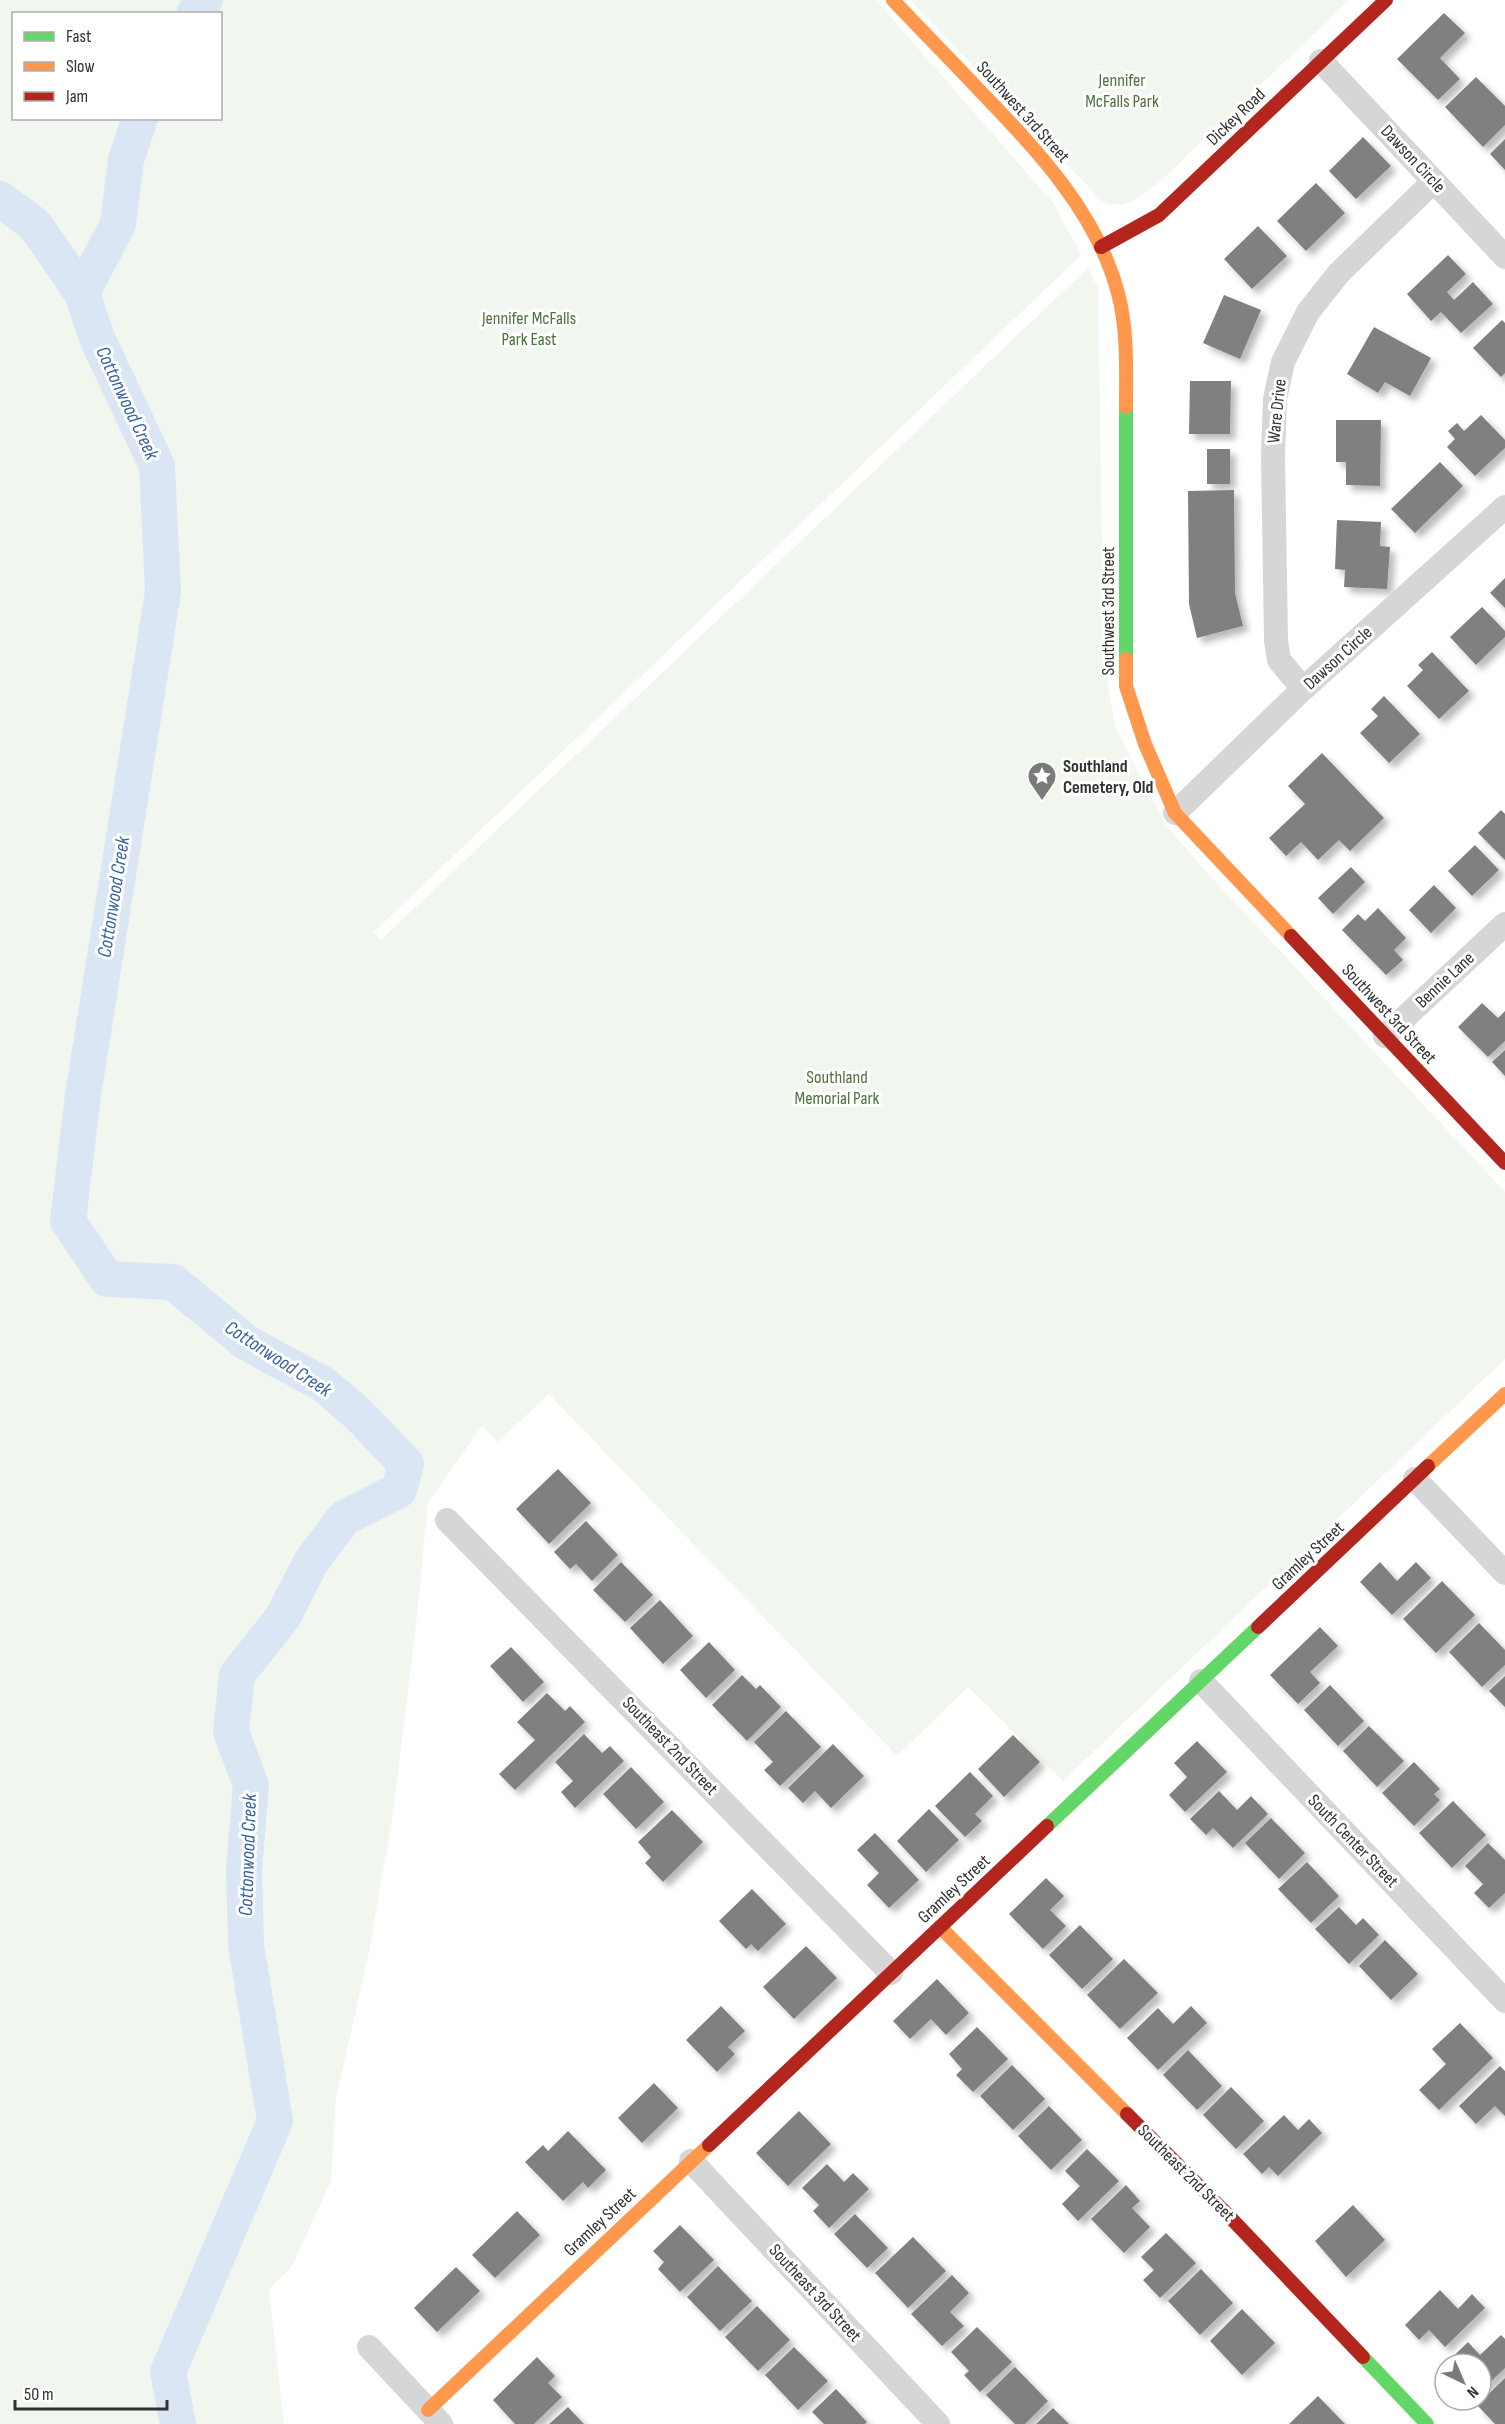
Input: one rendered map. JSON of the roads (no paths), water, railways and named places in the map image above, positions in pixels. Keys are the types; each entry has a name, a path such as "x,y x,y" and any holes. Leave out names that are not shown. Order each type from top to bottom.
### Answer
{"street":[{"name":"Southwest 3rd Street","path":"893,0 1035,148 1066,188 1101,247 1118,293 1126,336 1126,686 1145,744 1175,813 1505,1163"},
{"name":"Dickey Road","path":"1101,247 1159,215 1386,0"},
{"name":"Dawson Circle","path":"1321,61 1505,257"},
{"name":"Ware Drive","path":"1303,689 1279,660 1276,640 1272,456 1275,399 1283,362 1308,312 1339,273 1434,181"},
{"name":"Dawson Circle","path":"1175,813 1303,689 1505,507"},
{"name":"Bennie Lane","path":"1385,1036 1505,924"},
{"name":"Gramley Street","path":"435,2417 691,2162 1505,1394"},
{"path":"1415,1479 1505,1573"},
{"name":"Southeast 2nd Street","path":"447,1520 891,1973"},
{"name":"South Center Street","path":"1201,1681 1505,2001"},
{"name":"Southeast 2nd Street","path":"940,1927 1228,2215 1427,2424"},
{"name":"Southeast 3rd Street","path":"691,2162 938,2424"},
{"path":"369,2346 435,2417"}],"waterway":[{"name":"Cottonwood Creek","path":"196,12 205,0"},
{"name":"Cottonwood Creek","path":"139,120 126,160 118,224 82,293 97,338 157,466 163,592 83,1095 68,1221 107,1279 173,1282 247,1343 323,1384 358,1414 406,1464 399,1490 344,1518 311,1562 283,1617 237,1675 231,1732 251,1785 244,1869 246,1945 275,2121 168,2372 178,2424"},
{"path":"0,199 35,225 82,293"}],"place":[{"name":"Southland Cemetery, Old","path":"1042,802"}],"park label":[{"name":"Jennifer McFalls Park","path":"1122,90"},
{"name":"Jennifer McFalls Park East","path":"529,328"},
{"name":"Southland Memorial Park","path":"837,1087"}]}
